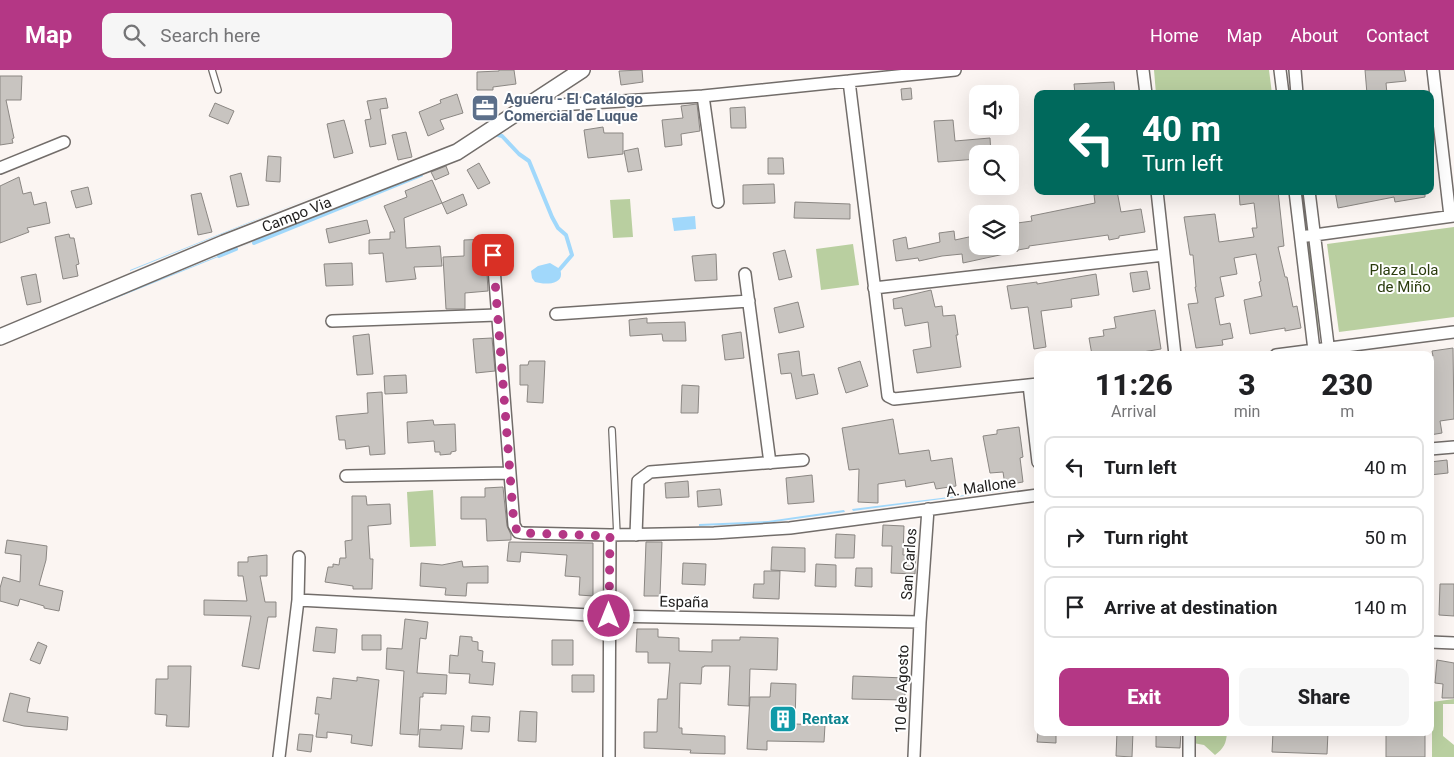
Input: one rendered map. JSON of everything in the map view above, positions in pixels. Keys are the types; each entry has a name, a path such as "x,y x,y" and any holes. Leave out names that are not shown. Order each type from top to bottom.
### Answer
{"street":[{"name":"Campo Via","path":"0,337 224,243 456,152 582,70"},
{"path":"526,107 703,96 918,72 955,70"},
{"path":"1143,70 1146,90"},
{"path":"1280,70 1282,90"},
{"path":"1295,70 1297,90"},
{"path":"1300,237 1452,216 1433,70"},
{"path":"849,81 887,394 894,400 1033,384 1034,400"},
{"path":"703,96 718,202"},
{"path":"0,168 64,142"},
{"path":"1157,195 1175,351"},
{"path":"1295,195 1314,350"},
{"path":"1309,195 1328,351"},
{"path":"346,476 509,473 493,255"},
{"path":"874,288 1164,255"},
{"path":"745,274 770,463"},
{"path":"556,314 749,302"},
{"path":"332,321 497,315"},
{"path":"1306,351 1328,351 1454,332"},
{"path":"1434,449 1454,447"},
{"path":"636,535 638,481 646,473 802,460"},
{"name":"A. Mallone","path":"509,473 514,525 518,532 523,533 613,535 714,534 790,528 1034,495"},
{"name":"San Carlos","path":"920,622 928,509"},
{"path":"609,757 609,616 613,535"},
{"path":"279,757 298,600 299,557"},
{"name":"España","path":"298,600 609,616 920,622"},
{"name":"10 de Agosto","path":"914,757 920,622"},
{"path":"1434,642 1454,643"},
{"path":"1189,736 1189,757"}],"lane":[{"path":"212,70 218,90"},
{"path":"612,430 613,535"}],"green space":[{"path":"1154,70 1269,70 1272,90 1156,90"},
{"path":"630,199 633,237 613,238 610,200"},
{"name":"Plaza Lola de Miño","path":"1454,227 1454,317 1339,332 1327,244"},
{"path":"853,244 859,285 821,290 816,249"},
{"path":"1309,246 1319,332 1317,331 1307,247"},
{"path":"433,490 436,546 410,547 407,492"},
{"path":"1454,699 1454,704 1443,704 1443,736 1454,745 1454,757 1432,757 1434,702"},
{"path":"1189,736 1227,736 1224,746 1215,755 1204,745 1188,742"}],"water":[{"path":"453,161 454,162 231,251"},
{"path":"335,188 130,271 130,270"},
{"path":"695,216 696,229 674,231 672,218"},
{"path":"223,255 0,345 0,344"},
{"path":"550,263 560,269 560,278 554,283 535,282 531,271 538,266"},
{"path":"1023,488 853,511 852,509"},
{"path":"844,510 845,512 767,523 699,526 699,524 768,521"}],"building":[{"path":"514,70 516,84 493,87 493,90 477,90 477,72"},
{"path":"642,70 643,82 621,85 619,71"},
{"path":"1365,70 1404,70 1406,81 1386,83 1387,90 1367,90"},
{"path":"0,76 22,76 21,100 6,100 14,138 12,139 13,143 0,145"},
{"path":"1114,82 1115,90 1075,90 1074,84"},
{"path":"911,88 912,99 902,100 901,89"},
{"path":"457,94 463,113 440,120 444,129 428,136 419,112 441,103 440,100"},
{"path":"386,98 388,108 380,109 386,144 370,147 365,120 371,119 367,101"},
{"path":"215,103 234,111 228,124 209,116"},
{"path":"697,104 700,131 681,134 682,145 665,147 662,120 683,118 681,106"},
{"path":"745,107 746,128 731,128 730,108"},
{"path":"344,120 353,153 334,158 327,124"},
{"path":"953,120 955,141 990,138 990,145 969,145 969,160 938,162 934,121"},
{"path":"603,127 604,133 623,133 623,154 588,158 584,130"},
{"path":"406,132 412,157 398,160 392,135"},
{"path":"638,148 642,170 628,172 624,151"},
{"path":"268,156 281,157 280,182 266,181"},
{"path":"768,158 783,158 784,174 768,174"},
{"path":"479,163 490,183 478,189 467,170"},
{"path":"446,166 449,174 435,180 431,172"},
{"path":"241,173 249,205 237,207 230,176"},
{"path":"19,177 23,194 31,192 34,205 46,202 50,223 27,228 29,232 0,243 0,186"},
{"path":"432,180 442,203 404,218 406,248 440,246 442,266 414,267 416,279 386,282 383,253 369,254 369,240 390,239 390,232 395,232 384,206 407,197 405,191"},
{"path":"774,184 775,203 743,204 743,185"},
{"path":"88,187 92,204 76,208 71,191"},
{"path":"201,193 212,232 198,235 191,195"},
{"path":"463,194 467,205 447,214 442,203"},
{"path":"1094,195 1118,195 1121,212 1141,209 1145,232 1119,236 1119,238 1109,240 1108,235 1029,246 1029,248 1019,250 1019,223 1032,221 1031,216 1095,203"},
{"path":"1239,195 1278,195 1284,246 1278,247 1293,307 1297,306 1301,328 1285,331 1285,328 1250,334 1244,300 1262,296 1256,254 1234,258 1237,274 1220,277 1224,296 1215,298 1220,325 1230,323 1233,338 1222,340 1223,345 1196,348 1188,304 1198,303 1193,255 1190,255 1184,217 1215,214 1219,242 1254,237 1252,228 1257,228 1254,203 1240,205"},
{"path":"1336,195 1425,195 1425,197 1395,202 1394,197 1338,208"},
{"path":"795,202 850,204 850,219 794,218"},
{"path":"367,220 370,233 329,243 326,229"},
{"path":"954,231 955,240 969,237 969,255 1000,255 963,263 962,254 919,261 918,258 896,261 893,240 906,237 908,249 940,242 939,233"},
{"path":"69,234 70,238 74,238 79,264 76,265 78,276 63,279 55,237"},
{"path":"488,239 486,256 488,291 465,293 465,309 446,309 443,257 464,256 464,240"},
{"path":"785,250 792,277 779,280 773,253"},
{"path":"716,254 717,280 695,281 692,256"},
{"path":"352,263 353,285 326,286 324,264"},
{"path":"1147,271 1150,289 1133,292 1130,273"},
{"path":"36,274 41,302 27,305 21,277"},
{"path":"1096,274 1099,295 1071,299 1072,307 1041,311 1046,347 1034,349 1028,307 1011,309 1007,286 1037,282 1037,284"},
{"path":"931,290 935,307 942,306 943,316 955,315 961,367 917,373 913,350 931,347 928,322 905,326 902,308 894,309 893,299"},
{"path":"798,302 804,327 779,333 774,308"},
{"path":"1155,310 1161,349 1149,351 1091,351 1089,338 1104,336 1103,330 1116,328 1114,317"},
{"path":"647,318 647,323 685,322 686,341 663,341 662,334 630,336 629,320"},
{"path":"741,332 744,358 725,360 722,335"},
{"path":"369,334 373,374 357,375 353,336"},
{"path":"492,338 495,371 476,373 473,339"},
{"path":"1453,348 1454,419 1440,421 1442,433 1434,434 1434,351 1432,351"},
{"path":"799,351 802,376 814,374 818,394 796,399 791,373 781,374 778,354"},
{"path":"529,361 545,361 543,403 527,402 528,385 520,385 520,365 528,365"},
{"path":"860,361 868,386 846,393 838,368"},
{"path":"406,375 407,393 385,394 384,376"},
{"path":"682,385 699,386 698,413 681,413"},
{"path":"382,392 385,454 370,455 369,446 346,449 345,440 339,440 336,416 368,413 367,393"},
{"path":"893,419 899,454 929,450 931,461 952,458 956,486 936,489 934,482 906,487 905,480 878,484 878,503 858,502 859,469 849,470 842,428"},
{"path":"433,420 434,425 455,424 456,451 451,452 451,454 440,455 440,452 435,452 434,441 408,443 407,422"},
{"path":"1019,427 1023,457 1020,458 1023,482 1005,485 1003,472 990,473 983,436 997,434 997,430"},
{"path":"1447,460 1448,473 1434,475 1434,462"},
{"path":"812,475 814,502 788,504 786,478"},
{"path":"688,481 689,497 666,498 665,483"},
{"path":"503,487 507,526 511,540 487,541 486,519 461,519 461,497 485,497 485,488"},
{"path":"720,489 722,505 698,507 697,491"},
{"path":"352,496 366,496 367,505 390,504 391,524 368,526 370,559 373,559 372,589 353,589 353,586 325,582 328,567 333,567 333,564 339,565 340,558 346,558 345,541 352,540"},
{"path":"883,525 904,526 903,555 916,555 915,574 891,573 892,546 882,546"},
{"path":"836,534 855,535 854,558 835,558"},
{"path":"7,540 47,546 46,560 39,585 63,591 59,611 44,608 44,606 20,599 18,606 0,601 0,588 3,577 20,582 21,555 5,553"},
{"path":"509,542 593,543 593,596 579,595 580,577 565,576 567,555 521,552 520,562 507,561"},
{"path":"646,542 662,542 660,596 644,596"},
{"path":"772,547 805,548 805,572 771,570"},
{"path":"267,555 267,576 260,576 265,602 276,602 276,617 268,617 259,669 242,666 251,616 204,615 204,600 247,601 243,576 238,576 238,562 248,562 248,557"},
{"path":"462,561 463,567 488,566 488,583 467,583 466,596 445,595 446,588 420,586 421,563 442,565"},
{"path":"683,563 706,564 705,585 682,584"},
{"path":"816,564 836,565 836,587 815,586"},
{"path":"856,568 872,568 872,587 855,586"},
{"path":"764,571 780,571 779,599 753,598 754,584 764,584"},
{"path":"1440,584 1454,584 1454,616 1439,615"},
{"path":"405,619 428,622 426,639 420,638 417,673 447,675 446,694 423,693 423,697 420,697 418,735 400,734 404,671 386,669 387,648 402,649"},
{"path":"316,627 337,629 335,653 313,651"},
{"path":"637,629 658,629 658,637 679,638 679,651 712,652 712,640 740,640 740,637 778,638 777,670 750,669 749,706 728,705 730,666 704,666 702,667 701,684 680,683 679,728 682,728 682,734 725,736 725,754 690,753 691,750 644,748 644,732 657,732 658,699 667,699 670,663 648,663 648,652 636,652"},
{"path":"362,635 381,635 381,650 362,650"},
{"path":"460,636 472,637 472,641 478,642 478,650 483,651 482,662 495,663 493,685 469,683 470,674 449,673 450,655 458,656"},
{"path":"552,640 573,640 573,665 552,665"},
{"path":"38,642 47,646 40,664 30,660"},
{"path":"1437,660 1454,663 1454,698 1442,698 1443,684 1435,683"},
{"path":"168,666 191,666 189,727 166,726 167,715 155,714 156,679 168,679"},
{"path":"572,675 594,675 594,692 572,692"},
{"path":"853,676 905,678 905,700 852,699"},
{"path":"357,677 379,680 372,746 351,743 352,735 327,732 327,738 316,737 319,714 315,714 317,697 331,699 333,678 357,681"},
{"path":"771,683 796,684 795,724 825,725 824,742 767,741 767,750 747,749 750,697 770,697"},
{"path":"10,693 30,698 27,712 68,717 67,730 24,726 3,721"},
{"path":"520,711 537,712 536,742 518,741"},
{"path":"472,716 490,717 489,732 471,731"},
{"path":"441,725 464,726 462,749 419,747 420,729 441,730"},
{"path":"299,734 313,735 311,752 297,750"},
{"path":"1038,736 1056,736 1056,743 1037,742"},
{"path":"1117,736 1133,736 1132,757 1116,756"},
{"path":"1156,736 1181,736 1180,748 1156,747"},
{"path":"1273,736 1328,736 1327,754 1272,752"},
{"path":"1386,736 1425,736 1425,757 1386,757"}],"waterway":[{"path":"498,135 502,136 519,154 529,161 552,217 558,228 566,235 572,255 560,269"},
{"path":"254,243 421,175"},
{"path":"219,256 236,249"}],"place":[{"name":"Agueru - El Catálogo Comercial de Luque","path":"485,108"},
{"name":"Rentax","path":"783,719"}],"route":[{"path":"493,255 515,529 523,533 610,536 609,616"}]}
